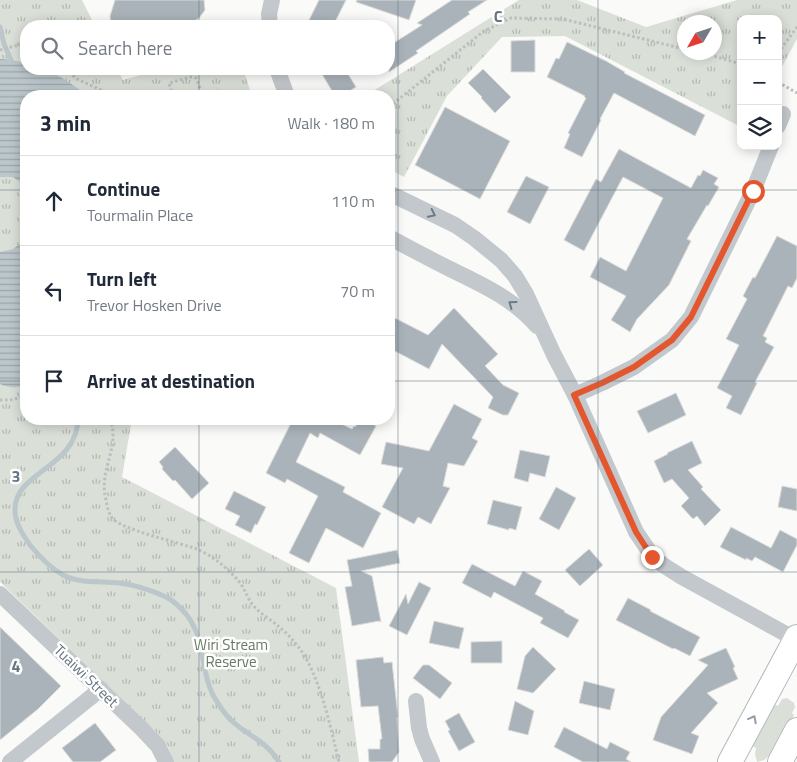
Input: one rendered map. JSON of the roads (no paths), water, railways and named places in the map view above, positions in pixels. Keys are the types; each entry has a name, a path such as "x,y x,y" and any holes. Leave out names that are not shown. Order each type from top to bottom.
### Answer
{"main road":[{"path":"730,762 797,639"},
{"path":"780,762 797,730"}],"street":[{"path":"270,20 272,0"},
{"path":"279,75 285,90"},
{"path":"574,395 634,367 672,340 691,317 753,191 768,150"},
{"path":"395,195 454,225 474,238 501,260 515,276 526,294 574,395 636,532 652,557 682,577 797,639"},
{"path":"395,240 488,288 521,310 546,338"},
{"name":"Tuaiwi Street","path":"0,594 142,729 158,746 166,762"},
{"path":"10,762 100,689"},
{"path":"416,701 419,728 432,762"}],"waterway":[{"path":"0,27 4,44 11,60"},
{"path":"77,425 75,435 67,449 24,487 17,498 15,515 22,533 41,557 63,575 76,580 137,586 166,597 177,604 193,624 200,644 209,685 219,705 231,720 268,748 279,762"}],"park label":[{"name":"Wiri Stream Reserve","path":"231,654"}]}
